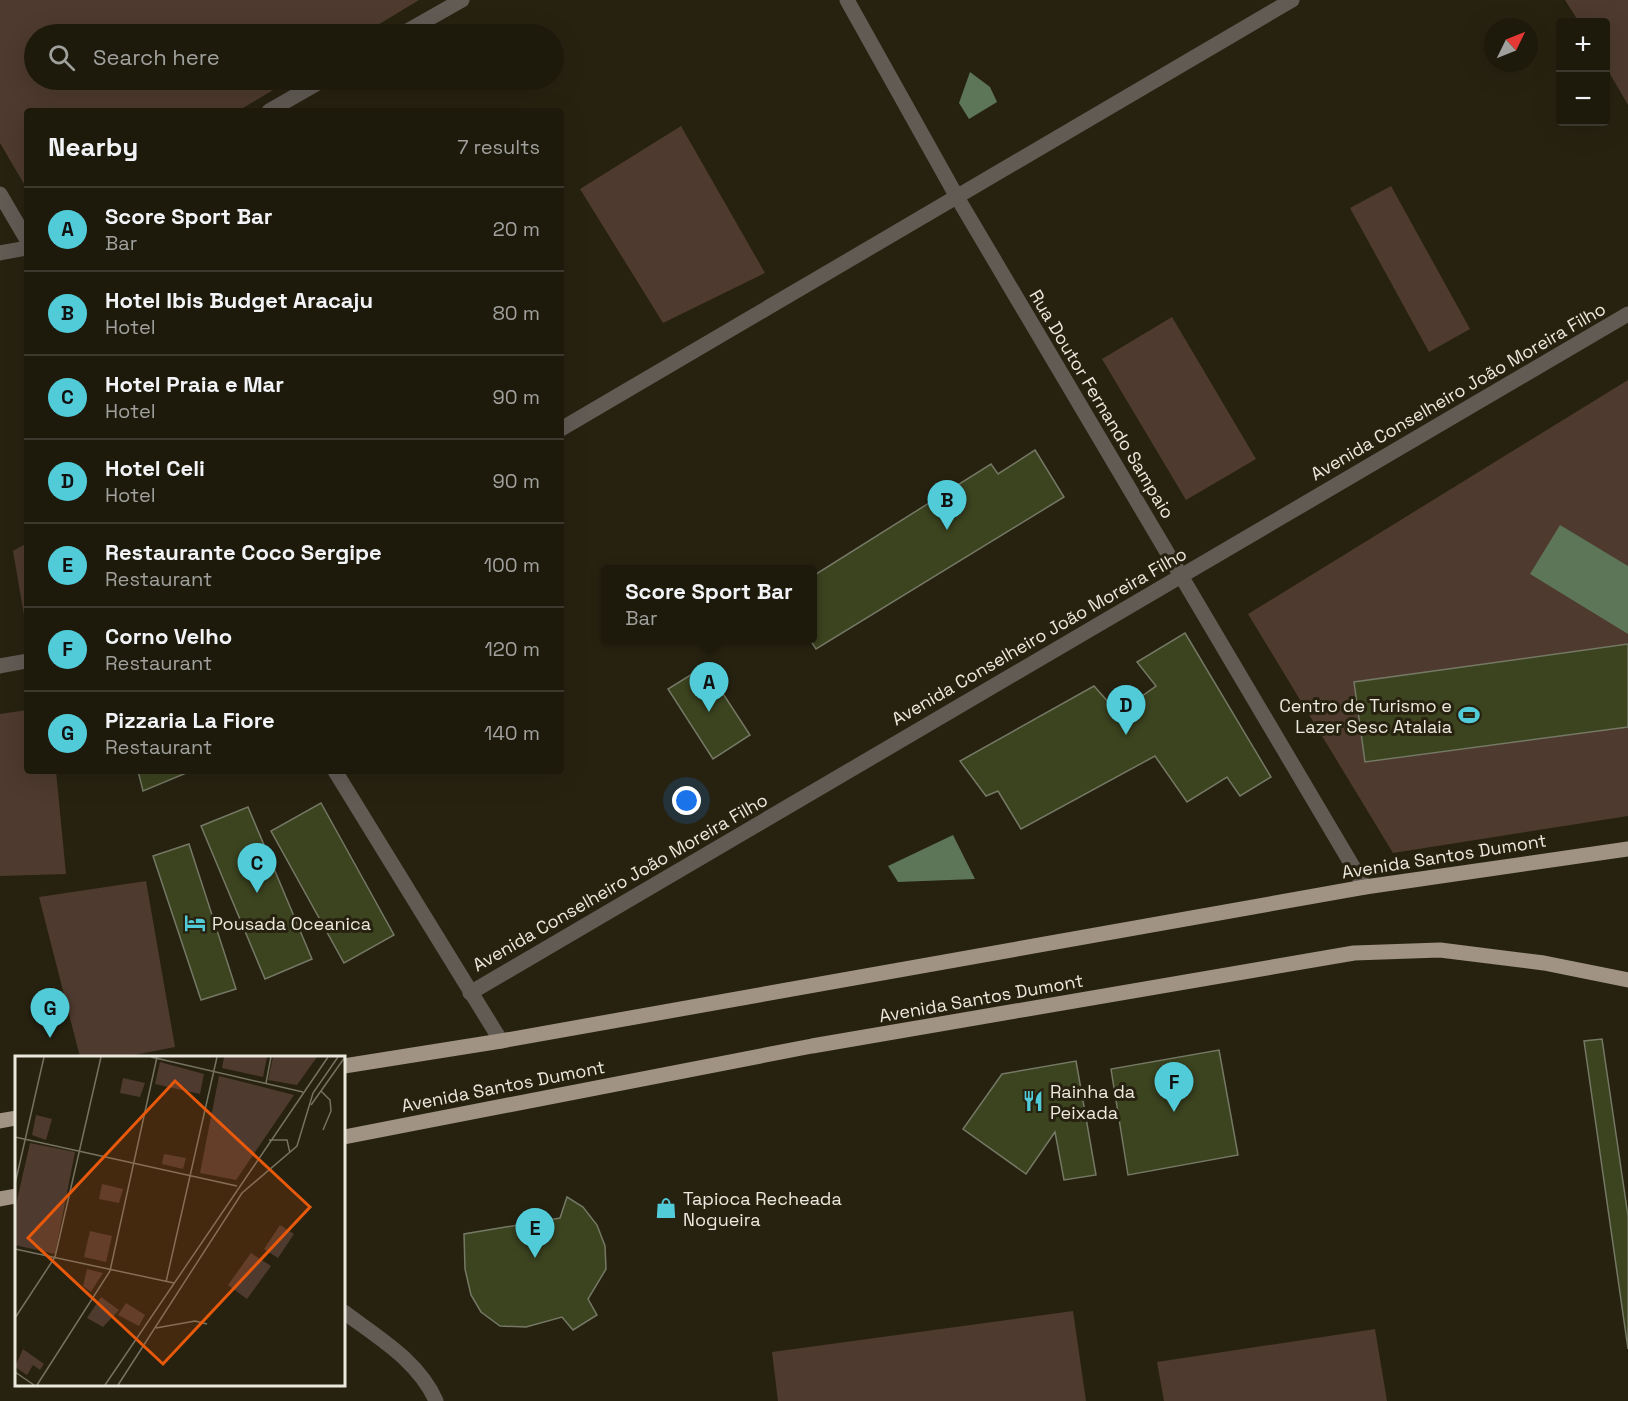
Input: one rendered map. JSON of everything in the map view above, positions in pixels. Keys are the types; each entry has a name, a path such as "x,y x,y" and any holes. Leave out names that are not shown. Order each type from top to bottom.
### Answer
{"main road":[{"name":"Avenida Santos Dumont","path":"345,1066 501,1041 1365,886 1628,849"},
{"name":"Avenida Santos Dumont","path":"345,1137 801,1049 1354,953 1440,950 1544,963 1628,980"},
{"path":"0,1121 15,1118"},
{"path":"0,1199 15,1196"}],"street":[{"path":"420,24 462,0"},
{"name":"Rua Doutor Fernando Sampaio","path":"847,0 957,198 1365,886"},
{"path":"564,427 1292,0"},
{"path":"274,108 306,90"},
{"path":"0,194 24,235"},
{"path":"0,253 24,249"},
{"name":"Avenida Conselheiro João Moreira Filho","path":"470,993 1628,314"},
{"path":"0,666 24,662"},
{"path":"337,774 501,1041"},
{"path":"345,1313 402,1357 428,1382 436,1401"}],"shaded area":[{"path":"0,0 419,0 379,24 24,24 24,90 273,90 243,108 24,108 24,184 0,143"},
{"path":"1565,0 1628,0 1628,105 1610,74 1610,18 1576,18"},
{"path":"970,72 990,87 997,102 969,119 959,103"},
{"path":"681,126 765,273 663,323 580,189"},
{"path":"1391,186 1470,329 1429,352 1350,208"},
{"path":"1172,317 1256,459 1186,500 1102,359"},
{"name":"Centro de Turismo e Lazer Sesc Atalaia","path":"1628,380 1628,816 1393,853 1248,614"},
{"path":"1560,525 1628,566 1628,634 1530,574"},
{"path":"24,545 24,615 13,551"},
{"path":"24,710 24,774 56,774 66,874 0,876 0,714"},
{"path":"953,835 975,879 898,882 888,866"},
{"path":"146,881 175,1047 129,1056 80,1056 39,897"},
{"path":"1073,1311 1086,1401 778,1401 772,1352"},
{"path":"1375,1329 1387,1401 1164,1401 1157,1362"}],"building":[{"path":"1035,450 1064,497 816,649 812,643 817,643 817,573 991,464 998,474"},
{"path":"1185,633 1271,777 1240,796 1227,777 1187,802 1155,756 1021,829 998,791 986,796 960,761 1094,686 1118,713 1156,686 1137,662"},
{"path":"1628,644 1628,727 1365,762 1354,682"},
{"path":"705,666 750,735 713,759 668,689"},
{"path":"139,774 184,774 143,791"},
{"path":"321,803 394,935 344,963 271,831"},
{"path":"248,807 312,959 265,979 201,826"},
{"name":"Pousada Oceanica","path":"189,844 236,989 201,1000 153,856"},
{"path":"1602,1039 1628,1216 1628,1349 1584,1041"},
{"path":"1219,1050 1238,1155 1128,1175 1111,1069"},
{"name":"Rainha da Peixada","path":"1076,1061 1096,1175 1064,1180 1055,1132 1026,1174 963,1129 1002,1074"},
{"path":"567,1197 583,1207 597,1225 605,1246 606,1269 588,1299 597,1315 573,1330 562,1317 526,1327 500,1326 481,1312 471,1295 465,1269 464,1234 560,1218"}],"place":[{"name":"Hotel Ibis Budget Aracaju","path":"947,530"},
{"name":"Score Sport Bar","path":"709,712"},
{"name":"Centro de Turismo e Lazer Sesc Atalaia","path":"1469,715"},
{"name":"Hotel Celi","path":"1126,735"},
{"name":"Hotel Praia e Mar","path":"257,893"},
{"name":"Pousada Oceanica","path":"195,923"},
{"name":"Pizzaria La Fiore","path":"50,1038"},
{"name":"Rainha da Peixada","path":"1033,1101"},
{"name":"Corno Velho","path":"1174,1112"},
{"name":"Tapioca Recheada Nogueira","path":"666,1208"},
{"name":"Restaurante Coco Sergipe","path":"535,1258"}]}
